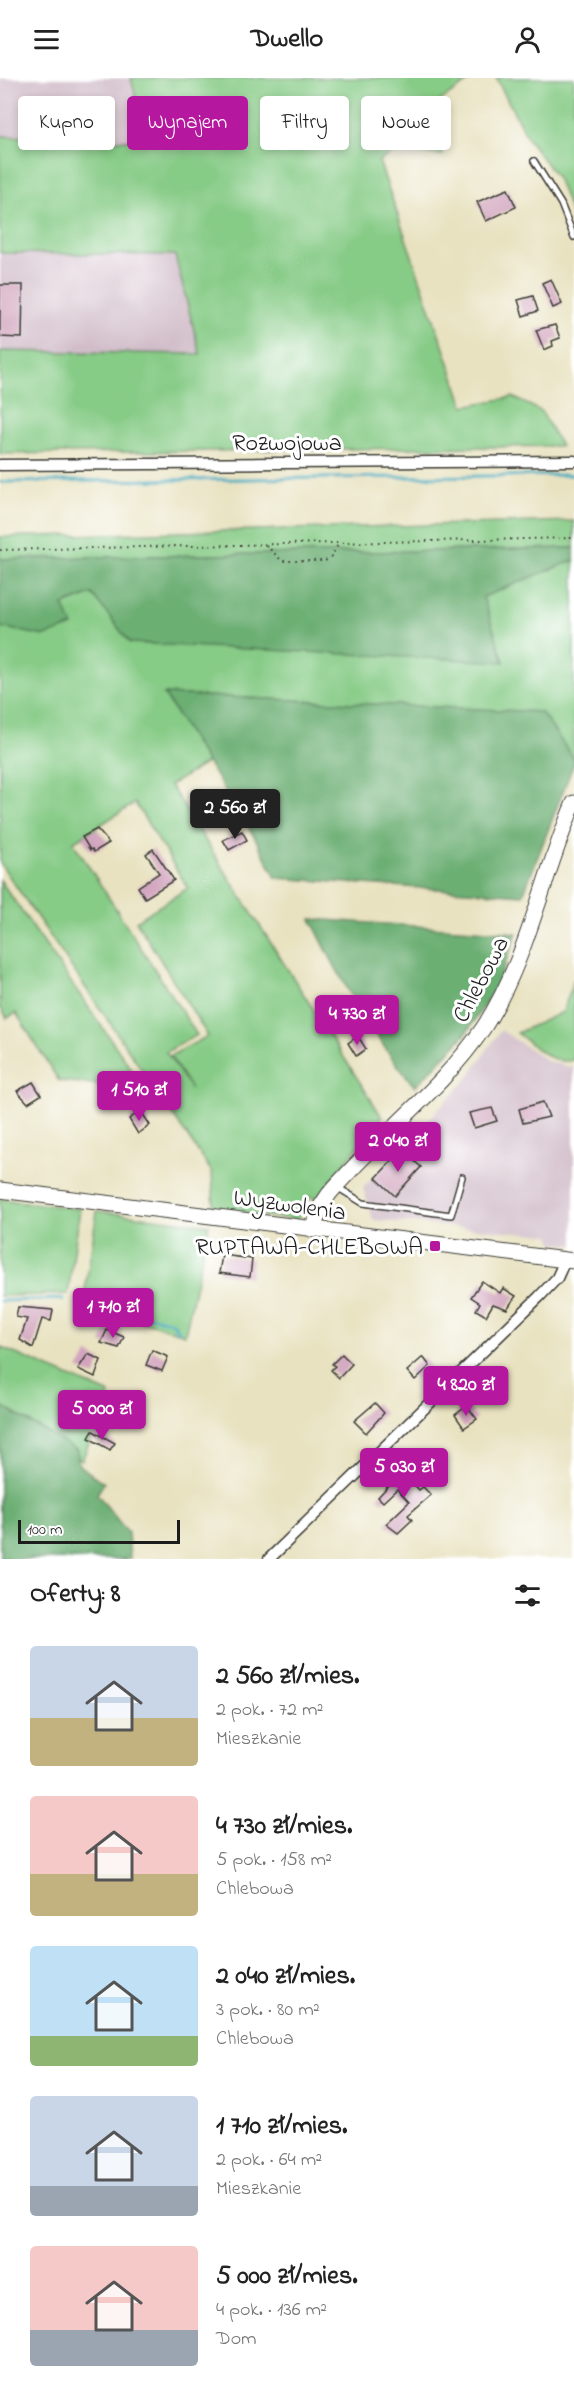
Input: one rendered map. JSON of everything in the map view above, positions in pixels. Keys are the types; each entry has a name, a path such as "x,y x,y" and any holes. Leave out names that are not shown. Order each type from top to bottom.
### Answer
{"street":[{"name":"Rozwojowa","path":"0,465 574,460"},
{"name":"Chlebowa","path":"313,1230 321,1206 336,1186 444,1077 483,1028 516,965 574,803"},
{"name":"Wyzwolenia","path":"0,1190 570,1261"},
{"path":"269,1559 540,1297 570,1261"}],"lane":[{"path":"534,161 561,204 574,237"},
{"path":"336,1186 363,1203 451,1215 462,1177"}],"path":[{"path":"0,550 574,538"},
{"path":"266,544 282,561 321,561 330,557 339,543"}],"shaded area":[{"path":"0,78 131,78 136,96 127,96 127,140 115,140 115,96 18,96 18,137 0,136"},
{"path":"0,253 176,255 200,354 0,351"},
{"path":"501,1030 547,1061 574,1066 574,1245 553,1243 550,1235 373,1220 363,1188 467,1079"}],"green space":[{"path":"131,78 474,78 447,96 361,96 361,150 441,150 443,155 396,151 379,161 464,406 513,397 541,411 561,446 0,454 0,351 200,354 175,255 0,253 0,136 18,137 18,150 115,150 115,140 127,140 127,150 248,150 248,96 136,96"},
{"path":"496,78 574,78 574,221 557,178 528,139"},
{"path":"574,521 574,548 0,559 0,537"},
{"path":"574,548 574,560 483,597 504,662 130,643 92,594 63,605 73,626 45,636 0,627 0,559"},
{"path":"574,560 574,759 540,712 164,694 207,763 170,785 382,1117 316,1199 309,1197 298,1220 214,1210 212,1172 0,863 0,627 45,636 63,605 92,594 504,661 482,597","holes":["135,803 188,888 136,921 208,1036 170,1056 191,1089 166,1052 197,1035 73,842"]},
{"path":"164,694 541,712 574,759 574,763 523,895 276,878 255,838"},
{"path":"0,880 132,1070 104,1085 59,1081 16,1013 7,1018 0,1007"},
{"path":"311,919 517,933 496,988 465,1035 415,1087 385,1048 358,1006"},
{"path":"574,979 574,1060 558,1060 543,1053 517,1033 563,1012"},
{"path":"0,1199 80,1209 68,1294 0,1296"},
{"path":"97,1211 209,1225 185,1334 83,1304"},
{"path":"0,1347 110,1394 82,1460 0,1407"},
{"path":"0,1405 77,1450 79,1465 104,1483 97,1494 128,1533 130,1559 0,1559"}],"building":[{"path":"508,189 516,207 486,221 477,202"},
{"path":"551,279 562,304 553,308 542,283"},
{"path":"0,285 23,285 22,338 0,337"},
{"path":"533,296 538,311 523,316 518,300"},
{"path":"555,325 560,338 552,341 553,346 544,350 536,330"},
{"path":"229,800 235,811 214,824 206,811"},
{"path":"97,829 109,843 94,852 90,850 82,837"},
{"path":"242,831 247,840 229,850 223,840"},
{"path":"153,849 174,880 145,898 138,887 159,873 146,854"},
{"path":"358,1036 366,1049 356,1056 348,1043"},
{"path":"33,1082 41,1095 28,1103 17,1091"},
{"path":"543,1102 549,1117 523,1123 519,1109"},
{"path":"492,1108 497,1121 474,1128 469,1113"},
{"path":"141,1111 150,1125 138,1134 129,1119"},
{"path":"402,1150 421,1167 395,1196 376,1178"},
{"path":"222,1255 252,1259 250,1277 219,1273"},
{"path":"482,1281 500,1293 503,1288 516,1296 507,1309 493,1304 486,1316 476,1310 480,1303 471,1297"},
{"path":"18,1307 53,1310 51,1321 42,1319 33,1348 20,1340 27,1319 16,1317"},
{"path":"107,1330 124,1337 119,1348 101,1343"},
{"path":"152,1350 168,1357 162,1371 146,1365"},
{"path":"88,1354 101,1360 95,1377 78,1369"},
{"path":"342,1354 352,1364 339,1378 331,1370 335,1366 332,1364"},
{"path":"423,1357 430,1366 415,1380 407,1371"},
{"path":"113,1401 127,1408 120,1425 111,1422 113,1418 107,1415"},
{"path":"375,1403 384,1413 366,1433 354,1421"},
{"path":"467,1406 477,1419 464,1428 455,1415"},
{"path":"93,1431 115,1443 110,1450 89,1438"},
{"path":"400,1469 419,1490 423,1487 431,1495 408,1515 412,1520 398,1533 386,1524 409,1502 397,1489 383,1502 378,1497 391,1483 388,1480"}],"waterway":[{"path":"0,482 574,475"},
{"path":"0,1301 63,1299"},
{"path":"83,1299 172,1322 179,1331"}],"place":[{"name":"RUPTAWA-CHLEBOWA","path":"435,1246"}]}
